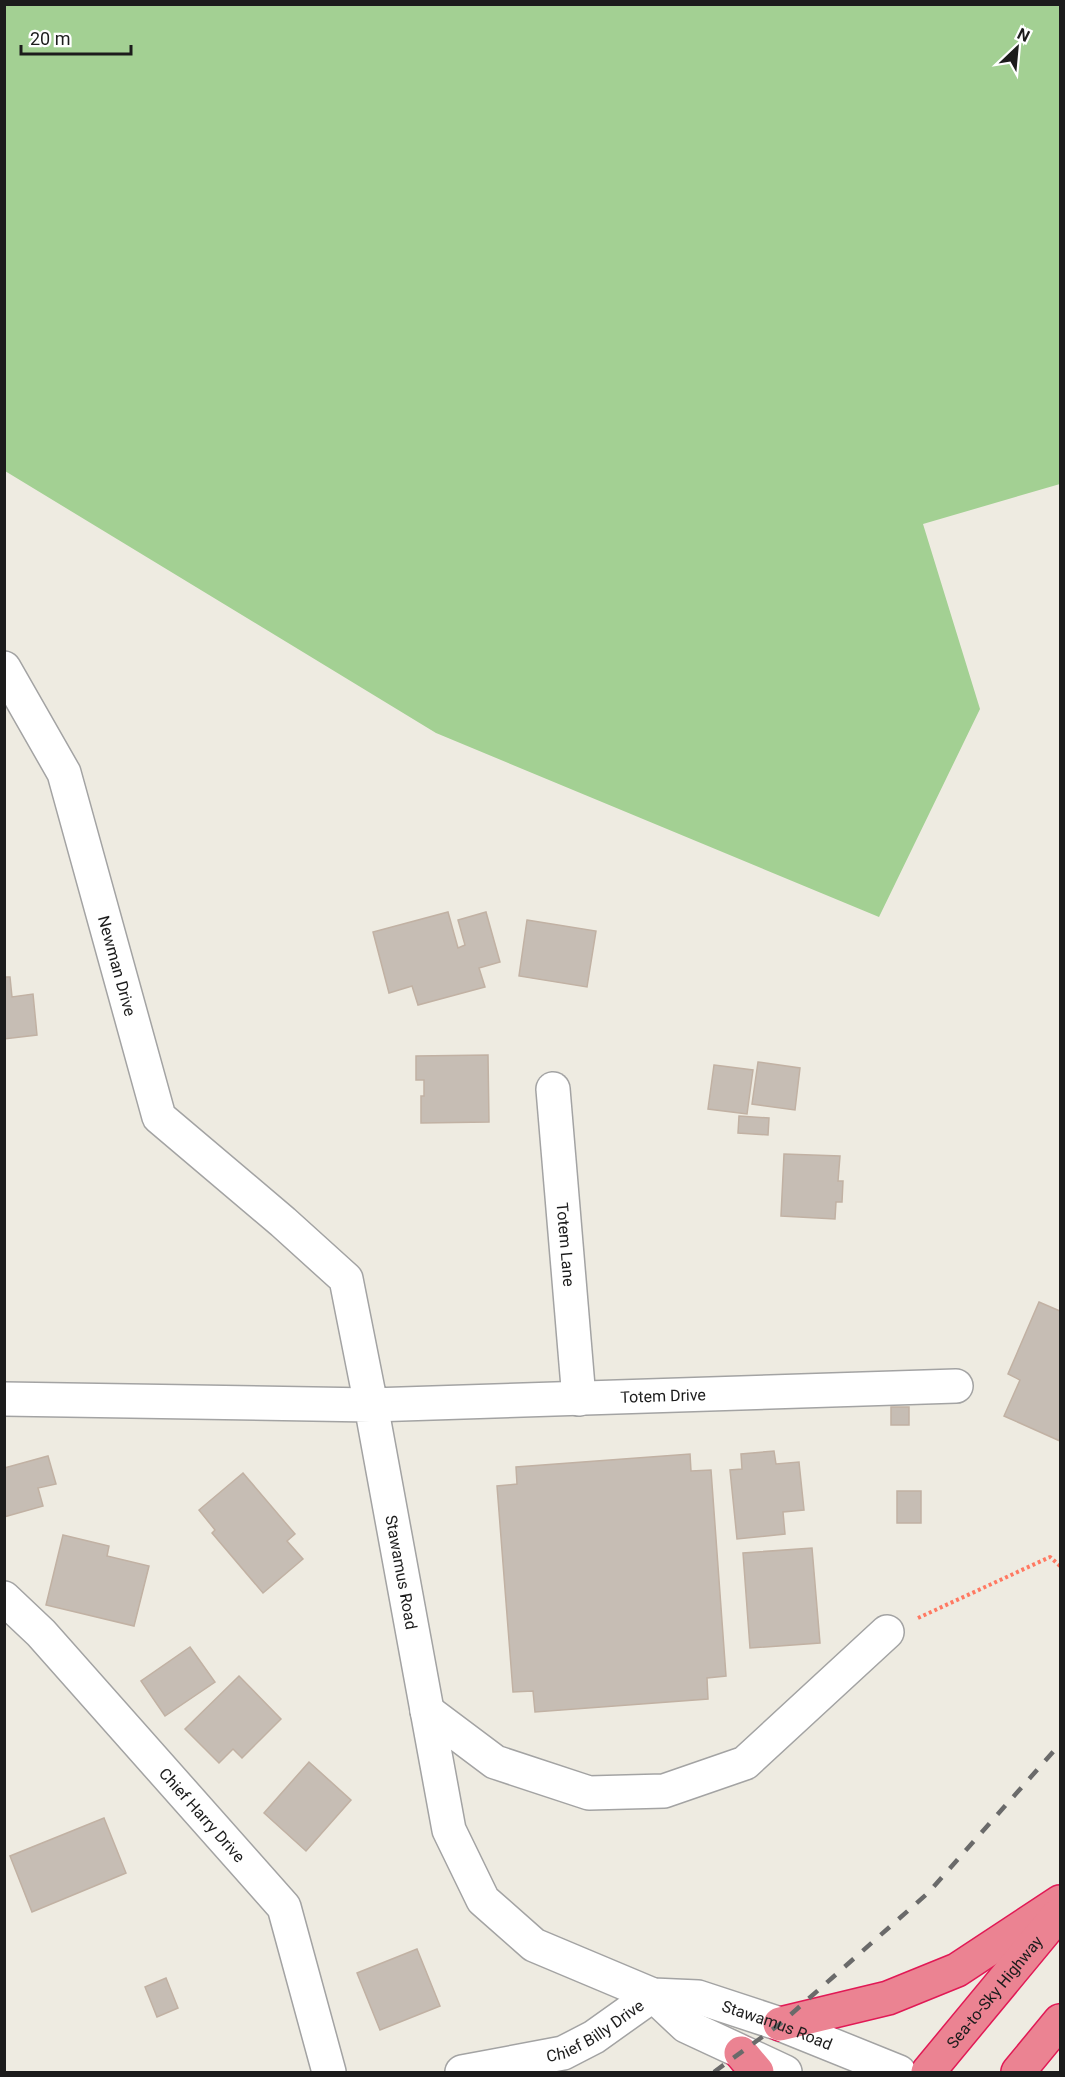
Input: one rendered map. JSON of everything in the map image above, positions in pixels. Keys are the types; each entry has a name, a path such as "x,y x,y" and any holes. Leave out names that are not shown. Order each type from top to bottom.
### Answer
{"highway":[{"path":"780,2024 888,1998 957,1970 1060,1902"},
{"name":"Sea-to-Sky Highway","path":"928,2073 1060,1912"},
{"path":"1018,2073 1060,2021"}],"street":[{"name":"Newman Drive","path":"4,668 64,773 159,1117 283,1222 345,1279 371,1405"},
{"name":"Totem Lane","path":"553,1089 579,1399"},
{"name":"Totem Drive","path":"371,1405 956,1386"},
{"path":"4,1399 371,1405"},
{"name":"Stawamus Road","path":"371,1405 449,1830 483,1900 534,1945 653,1995 698,1997 780,2024 898,2073"},
{"name":"Chief Harry Drive","path":"4,1598 41,1633 284,1907 329,2073"},
{"path":"427,1711 495,1762 589,1793 664,1791 745,1763 887,1632"},
{"name":"Stawamus Road","path":"653,1995 686,2026 749,2063 785,2073"},
{"name":"Chief Billy Drive","path":"462,2073 563,2053 594,2037 653,1995"}],"path":[{"path":"887,1632 1050,1557 1060,1566"}],"green space":[{"path":"4,5 1060,5 1060,484 923,524 980,709 879,917 436,733 5,471"}],"building":[{"path":"448,912 458,948 465,945 458,920 486,912 500,962 479,968 485,987 418,1005 412,986 389,993 373,932"},
{"path":"527,920 596,931 587,987 519,976"},
{"path":"4,977 10,977 12,997 33,994 37,1035 4,1039"},
{"path":"488,1055 489,1122 421,1123 421,1096 424,1096 424,1080 416,1080 416,1056"},
{"path":"758,1062 800,1068 795,1110 752,1104"},
{"path":"714,1065 753,1070 747,1114 708,1109"},
{"path":"739,1116 769,1118 768,1135 738,1133"},
{"path":"784,1154 840,1156 838,1181 843,1181 842,1202 836,1202 835,1219 781,1216"},
{"path":"1039,1302 1060,1311 1060,1441 1004,1416 1020,1380 1008,1374"},
{"path":"891,1407 909,1407 909,1425 891,1425"},
{"path":"774,1451 776,1464 799,1462 804,1510 783,1512 785,1534 737,1539 730,1470 742,1469 741,1454"},
{"path":"690,1454 691,1471 711,1470 726,1676 707,1678 708,1699 535,1712 533,1691 513,1692 497,1486 517,1484 516,1467"},
{"path":"48,1456 56,1484 38,1488 43,1506 4,1517 4,1468"},
{"path":"243,1473 295,1534 287,1541 303,1559 263,1593 212,1533 215,1530 199,1510"},
{"path":"897,1491 921,1491 921,1523 897,1523"},
{"path":"63,1535 109,1546 107,1556 149,1566 134,1626 46,1605"},
{"path":"812,1548 820,1643 750,1648 743,1553"},
{"path":"190,1647 215,1682 165,1716 141,1681"},
{"path":"239,1676 281,1719 242,1758 233,1749 219,1763 185,1729"},
{"path":"309,1762 351,1800 306,1851 264,1813"},
{"path":"104,1818 126,1873 32,1912 10,1856"},
{"path":"417,1949 440,2006 380,2030 357,1973"},
{"path":"166,1978 178,2008 157,2017 145,1987"}],"railway":[{"path":"714,2072 780,2024 928,1893 1060,1744"}]}
